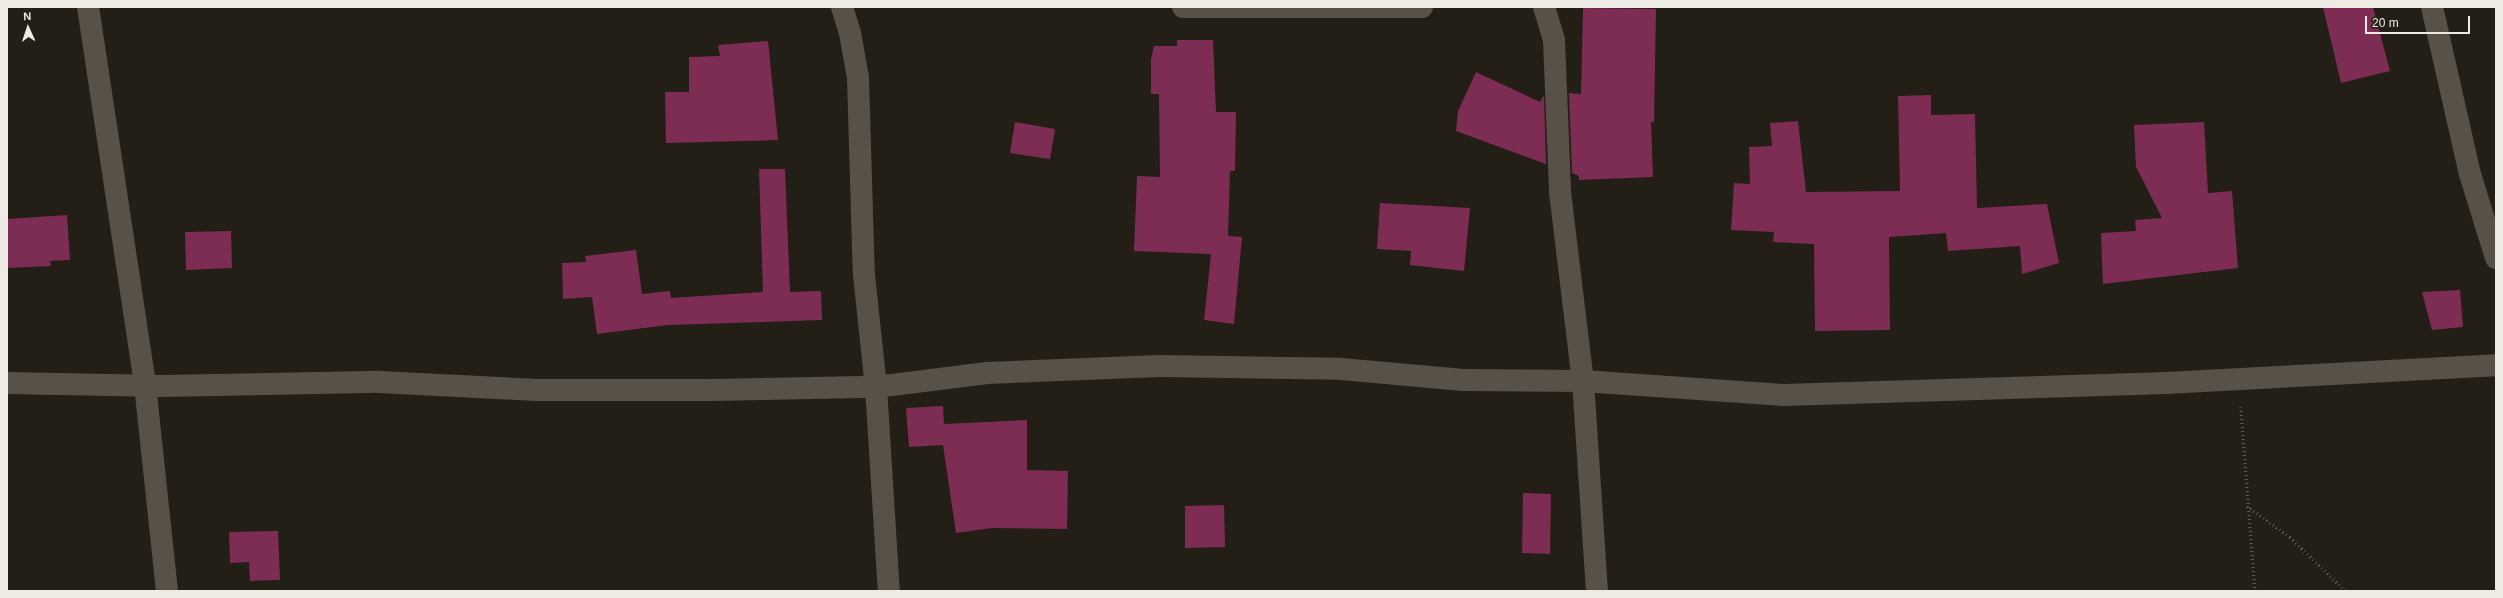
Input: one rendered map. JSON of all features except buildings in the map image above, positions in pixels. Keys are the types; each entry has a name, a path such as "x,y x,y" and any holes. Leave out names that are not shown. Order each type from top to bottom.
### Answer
{"street":[{"path":"88,7 145,385 167,591"},
{"path":"842,7 850,32 858,78 864,275 876,386 890,591"},
{"path":"1183,7 1422,7"},
{"path":"1544,7 1554,40 1560,192 1583,381 1598,591"},
{"path":"2432,7 2470,174 2496,258"},
{"path":"7,383 145,385 379,382 537,390 696,390 876,386 987,373 1160,366 1341,368 1464,380 1583,381 1784,395 2239,379 2496,365"}],"path":[{"path":"2239,379 2247,505 2255,591"},
{"path":"2247,505 2290,537 2346,591"}]}
